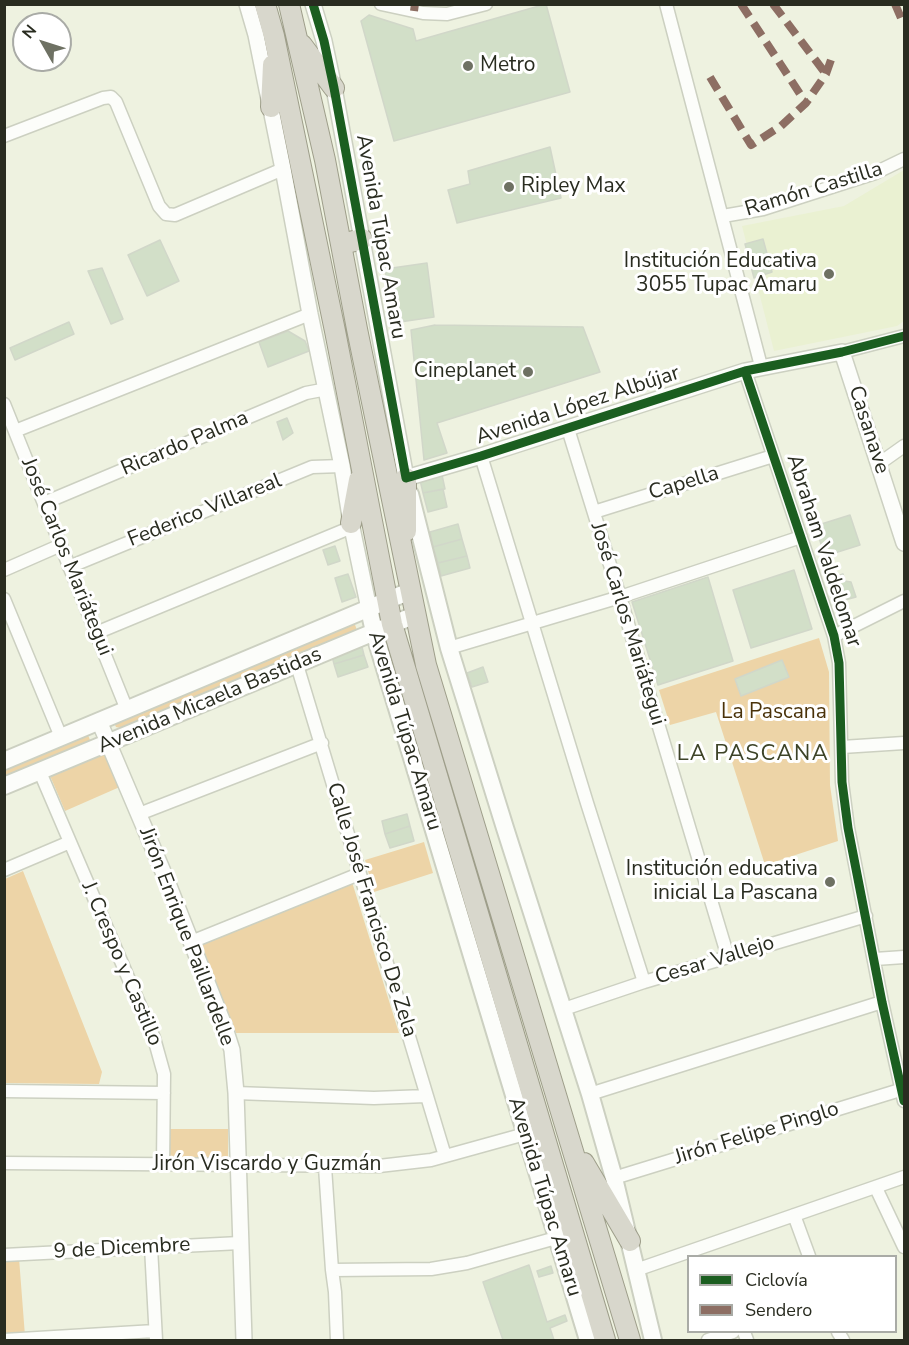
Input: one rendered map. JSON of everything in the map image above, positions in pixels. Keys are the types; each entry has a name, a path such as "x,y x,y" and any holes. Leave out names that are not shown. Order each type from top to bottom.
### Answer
{"highway":[{"name":"Avenida Túpac Amaru","path":"265,4 274,36 333,320 352,467 378,605 392,624 605,1341"},
{"name":"Avenida Túpac Amaru","path":"289,4 325,160 426,665 630,1341"},
{"path":"271,107 274,36"},
{"path":"297,39 334,88"},
{"path":"342,244 362,239"},
{"path":"351,525 352,467"},
{"path":"406,478 408,582"},
{"path":"568,1134 630,1241"}],"main road":[{"name":"Avenida Túpac Amaru","path":"406,478 449,648 590,1094 614,1178 653,1341"},
{"name":"Avenida Micaela Bastidas","path":"4,761 378,605 408,582"},
{"name":"Avenida Túpac Amaru","path":"378,605 374,632 588,1341"},
{"name":"Avenida Micaela Bastidas","path":"4,786 415,615"}],"street":[{"name":"Avenida Túpac Amaru","path":"246,4 256,35 310,314 327,389 352,467"},
{"name":"Avenida Túpac Amaru","path":"313,4 334,88 406,478"},
{"path":"381,4 414,11 447,14 486,4"},
{"path":"666,4 761,366"},
{"path":"4,136 111,97 116,102 159,206 166,214 175,215 283,169"},
{"name":"Ramón Castilla","path":"723,216 763,209 874,173 904,159"},
{"path":"15,431 310,314"},
{"path":"842,352 904,336"},
{"name":"Avenida López Albújar","path":"406,478 568,429 761,366 842,352"},
{"name":"Casanave","path":"842,352 880,463 904,543"},
{"name":"Abraham Valdelomar","path":"745,371 834,636 840,672 842,782 848,828 902,1095"},
{"name":"Ricardo Palma","path":"44,504 306,393 327,389"},
{"name":"José Carlos Mariátegui","path":"4,404 127,710"},
{"name":"José Carlos Mariátegui","path":"568,429 728,957"},
{"path":"880,463 904,446"},
{"path":"481,456 644,982"},
{"name":"Capella","path":"594,512 773,456"},
{"name":"Federico Villareal","path":"69,567 312,467 352,467"},
{"name":"Avenida Túpac Amaru","path":"351,525 378,605"},
{"path":"96,633 351,525"},
{"path":"449,648 620,597 801,537"},
{"path":"4,570 61,545"},
{"path":"4,599 61,737"},
{"path":"834,636 904,601"},
{"name":"Calle José Francisco De Zela","path":"297,664 445,1156"},
{"name":"Jirón Enrique Paillardelle","path":"99,722 191,942 232,1050 236,1094 244,1341"},
{"path":"139,814 322,743"},
{"path":"842,747 904,743"},
{"name":"J. Crespo y Castillo","path":"40,772 154,1038 164,1074 163,1164"},
{"path":"4,870 70,842"},
{"path":"191,942 359,874"},
{"name":"Cesar Vallejo","path":"564,1009 644,982 866,916"},
{"path":"875,959 904,957"},
{"path":"590,1094 882,1002"},
{"path":"4,1091 164,1093"},
{"path":"236,1094 374,1098 426,1096"},
{"name":"Jirón Felipe Pinglo","path":"614,1178 902,1095"},
{"name":"Jirón Viscardo y Guzmán","path":"4,1163 238,1167 398,1165 445,1156 525,1134"},
{"path":"325,1167 337,1341"},
{"path":"636,1270 904,1177"},
{"path":"876,1188 904,1246"},
{"path":"794,1215 808,1255"},
{"path":"332,1270 431,1269 467,1263 556,1238"},
{"name":"9 de Dicembre","path":"4,1255 240,1243"},
{"path":"4,1340 155,1336 151,1247"},
{"path":"329,1341 328,1297 332,1270"},
{"path":"708,1341 730,1333"}],"shaded area":[{"name":"Institución Educativa 3055 Tupac Amaru","path":"904,170 904,321 897,326 774,351 742,226 844,206"}],"green space":[{"path":"354,622 358,633 124,729 116,727 114,723"},
{"name":"La Pascana","path":"819,638 829,672 830,785 838,841 765,865 716,712 670,725 659,690"},
{"path":"88,735 90,740 82,748 5,779 5,767"},
{"path":"105,746 122,786 65,811 48,771"},
{"path":"424,842 433,873 374,892 365,860"},
{"path":"23,871 102,1072 99,1084 5,1083 5,879"},
{"path":"349,879 352,882 399,1033 236,1033 199,946"},
{"path":"170,1129 228,1129 228,1159 170,1159"},
{"path":"5,1258 19,1258 25,1336 5,1336"}],"building":[{"name":"Metro","path":"546,4 570,92 394,141 361,21 369,15 413,29 416,41"},
{"name":"Ripley Max","path":"550,147 561,198 457,223 448,190 470,184 468,171"},
{"path":"763,239 772,272 754,278 745,244"},
{"path":"160,240 179,281 147,296 128,255"},
{"path":"427,263 434,317 393,323 385,269"},
{"path":"102,268 123,319 111,324 88,271"},
{"path":"69,322 74,334 15,360 10,348"},
{"path":"435,325 583,327 600,372 437,423 447,453 424,460 411,330"},
{"path":"288,331 305,341 309,351 268,367 259,342"},
{"path":"287,418 293,433 283,440 277,422"},
{"path":"442,475 445,489 423,493 420,480"},
{"path":"443,489 447,507 428,512 423,493"},
{"path":"850,515 860,545 825,556 815,526"},
{"path":"458,524 462,539 433,547 430,532"},
{"path":"462,539 467,556 438,563 433,547"},
{"path":"335,546 340,561 328,565 323,550"},
{"path":"467,556 470,568 441,576 438,563"},
{"path":"794,570 812,629 751,648 733,590"},
{"path":"348,574 356,597 342,602 335,578"},
{"path":"843,574 845,581 851,582 856,597 834,603 827,579"},
{"path":"708,577 733,661 658,685 632,602"},
{"path":"362,647 364,655 334,664 332,656"},
{"path":"364,655 368,667 338,677 334,664"},
{"path":"782,660 789,677 741,696 735,679"},
{"path":"483,667 488,682 472,687 467,673"},
{"path":"407,814 410,826 385,834 382,821"},
{"path":"410,826 414,841 390,848 385,834"},
{"path":"529,1265 547,1322 565,1315 567,1321 550,1328 554,1340 503,1340 483,1282"},
{"path":"551,1266 553,1273 539,1277 537,1271"}],"marked path":[{"path":"414,11 415,4"},
{"path":"741,4 806,103"},
{"path":"773,4 826,74"},
{"path":"895,4 904,25"},
{"path":"710,77 751,145 781,126 806,103 826,74 833,54"}],"cycle path":[{"path":"313,4 334,88 406,478 745,371 842,352 904,336"},
{"path":"745,371 834,636 839,663 842,782 848,828 904,1101"}],"place":[{"name":"Metro","path":"468,66"},
{"name":"Ripley Max","path":"509,187"},
{"name":"Institución Educativa 3055 Tupac Amaru","path":"829,274"},
{"name":"Cineplanet","path":"528,372"},
{"name":"Institución educativa inicial La Pascana","path":"830,882"}],"district":[{"name":"LA PASCANA","path":"753,755"}]}
